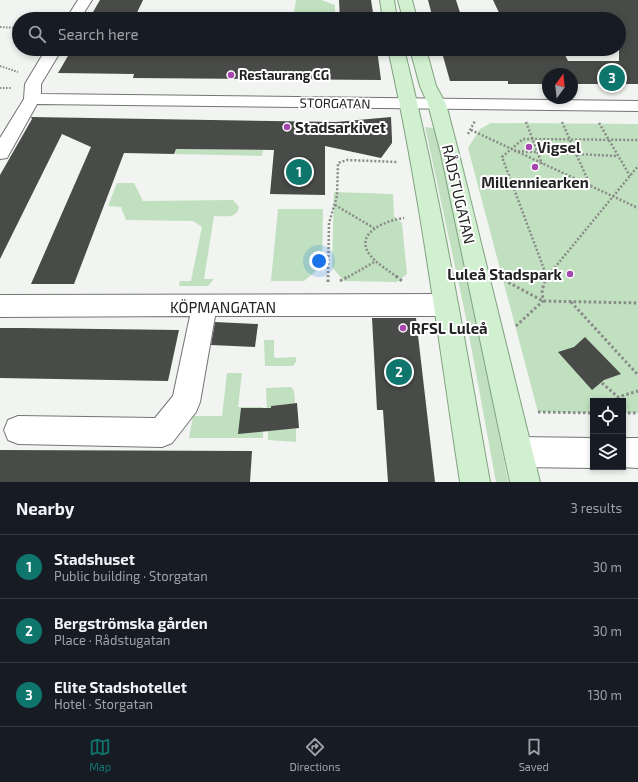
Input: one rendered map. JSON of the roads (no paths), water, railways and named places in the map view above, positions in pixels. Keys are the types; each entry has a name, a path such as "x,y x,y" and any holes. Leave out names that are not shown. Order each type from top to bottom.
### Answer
{"main road":[{"path":"387,0 389,12"},
{"path":"405,0 408,12"},
{"name":"RÅDSTUGATAN","path":"398,56 409,104 446,305 475,482"},
{"name":"RÅDSTUGATAN","path":"420,56 428,86 437,104 450,154 525,482"}],"street":[{"path":"77,12 85,0"},
{"path":"0,153 32,99 32,84 50,56"},
{"name":"STORGATAN","path":"32,99 638,106"},
{"name":"KÖPMANGATAN","path":"0,306 204,307 446,305"},
{"path":"18,430 162,433 186,402 204,307"},
{"path":"519,452 590,452"},
{"path":"626,453 638,453"}],"place":[{"name":"Restaurang CG","path":"231,75"},
{"name":"Elite Stadshotellet","path":"612,78"},
{"name":"Stadsarkivet","path":"287,127"},
{"name":"Vigsel","path":"529,147"},
{"name":"Millenniearken","path":"535,167"},
{"name":"Stadshuset","path":"299,172"},
{"name":"Luleå Stadspark","path":"570,274"},
{"name":"RFSL Luleå","path":"403,328"},
{"name":"Bergströmska gården","path":"399,372"}]}
